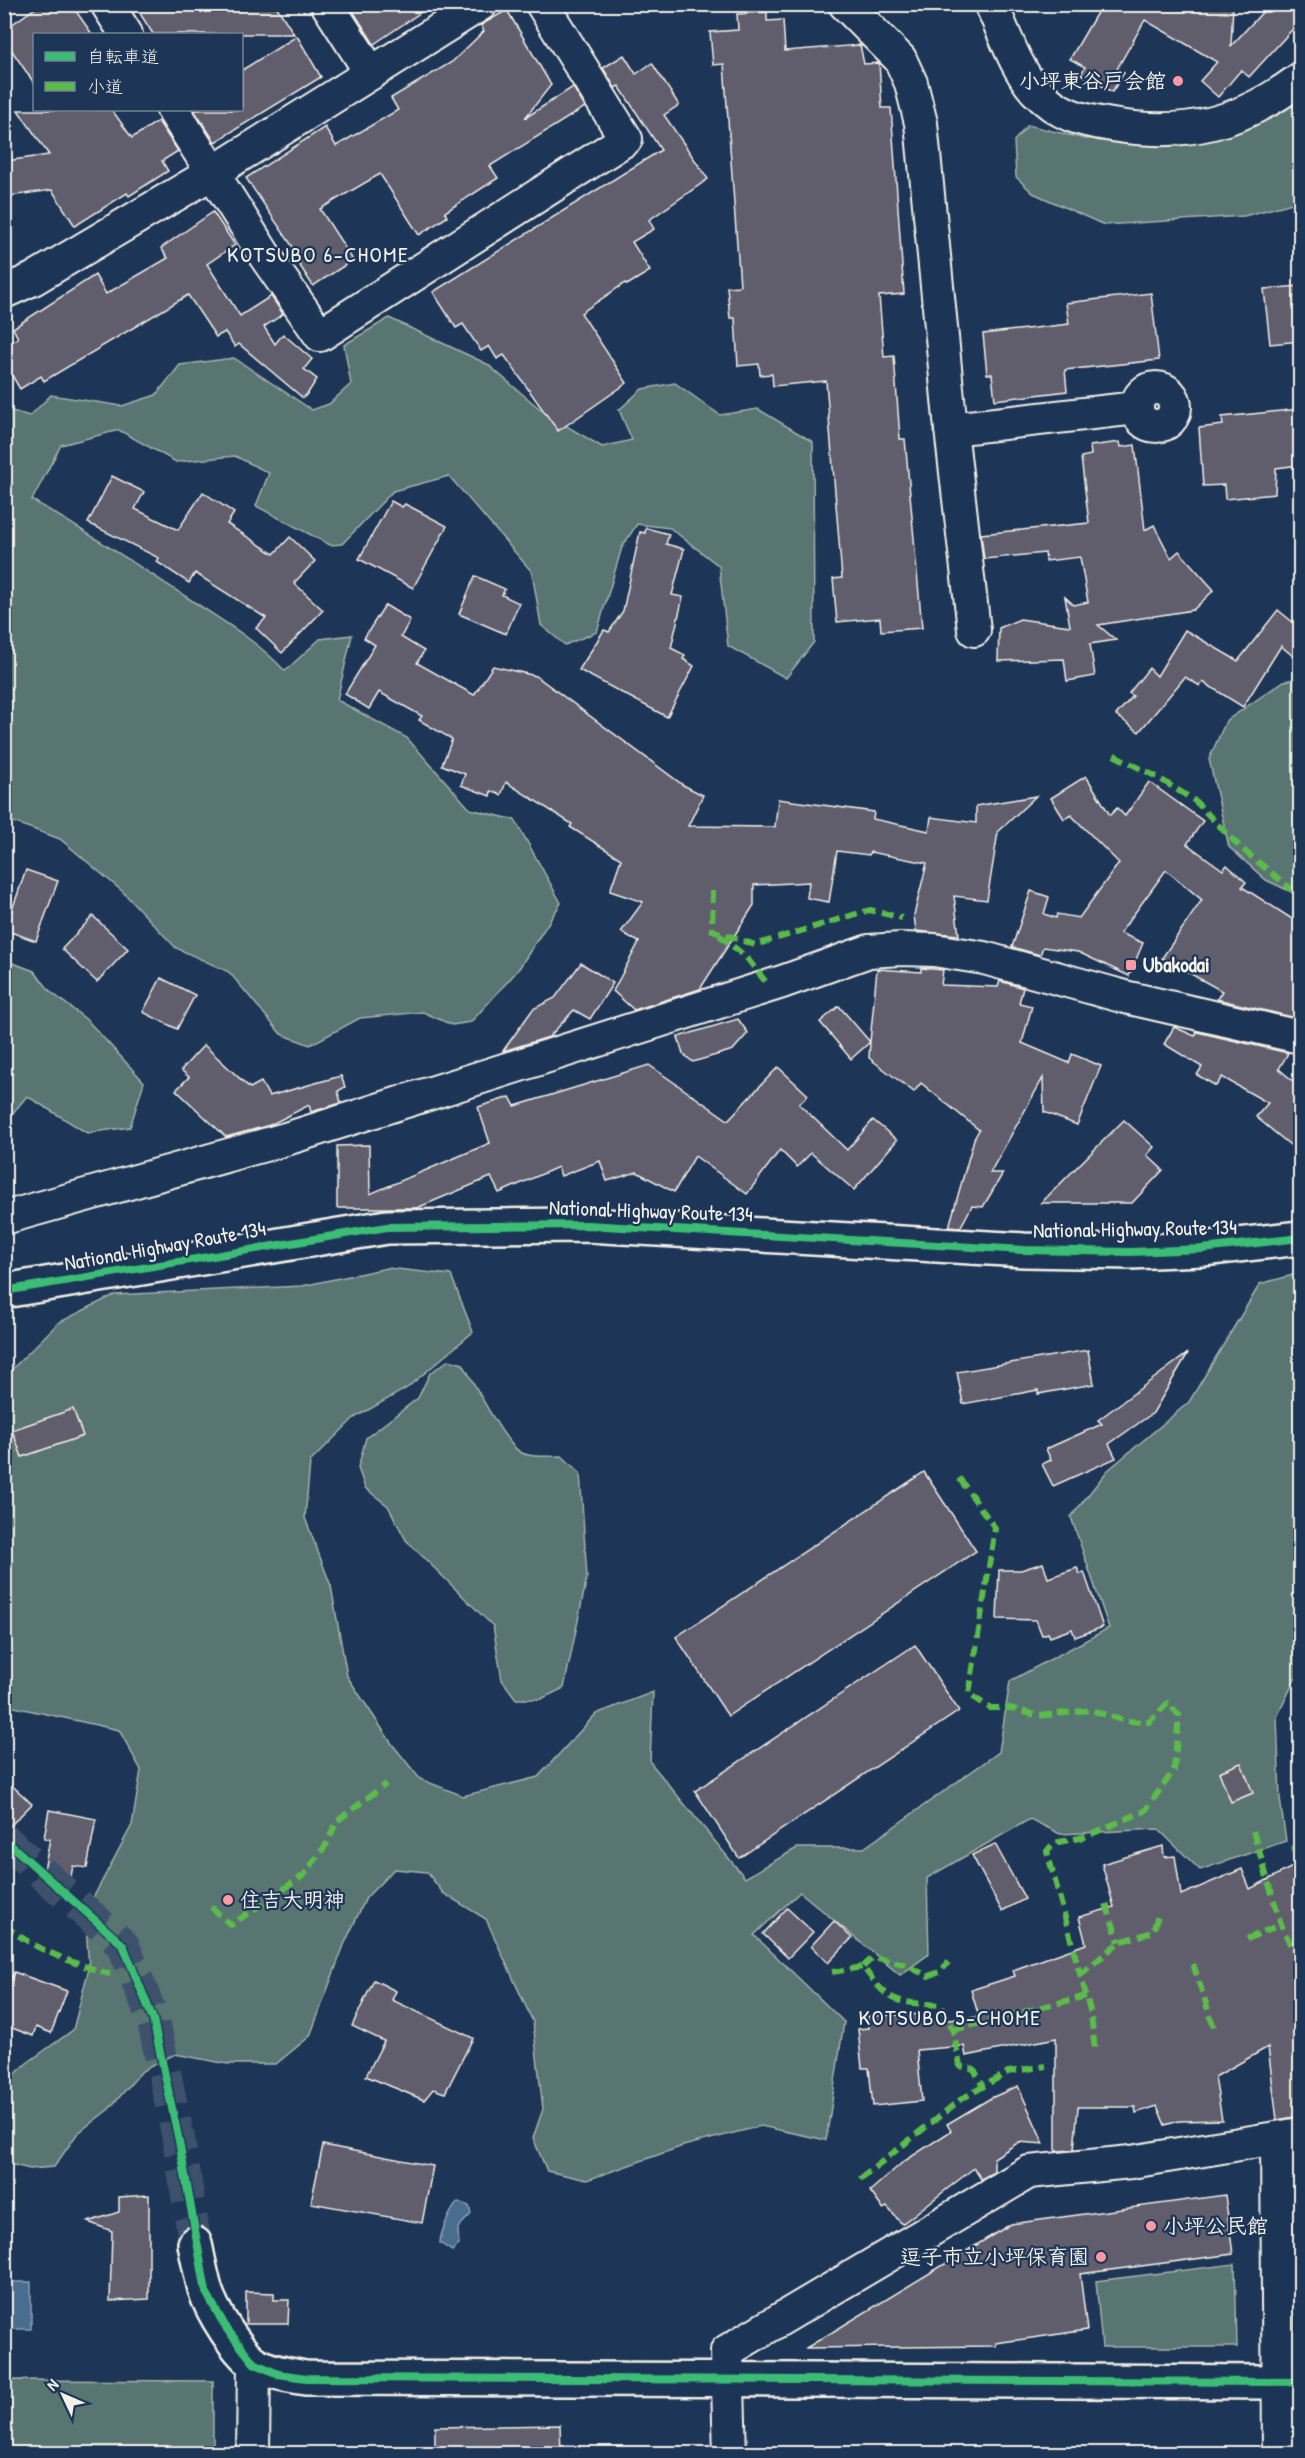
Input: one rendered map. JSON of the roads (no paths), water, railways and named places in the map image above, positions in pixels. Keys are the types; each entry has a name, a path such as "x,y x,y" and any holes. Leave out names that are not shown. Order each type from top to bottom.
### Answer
{"main road":[{"name":"National Highway Route 134","path":"4,1291 387,1227 587,1225 1024,1250 1130,1252 1202,1249 1300,1238"},
{"path":"195,2244 206,2292 226,2328 254,2363 278,2374 306,2378 1290,2382"}],"street":[{"path":"107,4 125,33"},
{"path":"327,4 371,73"},
{"path":"4,292 33,279 212,173 482,4"},
{"path":"173,111 265,256 320,335 626,139 542,4"},
{"path":"845,4 900,59 911,83 921,123 951,429 974,630"},
{"path":"991,4 1034,89 1056,108 1076,119 1149,131 1182,130 1249,112 1276,98 1300,79"},
{"path":"951,429 1137,408"},
{"path":"4,1218 286,1139 782,982 869,951 934,950 984,958 1125,997 1300,1037"},
{"path":"730,2454 728,2351 1029,2172 1131,2162 1289,2136 1290,2382 1279,2454"},
{"path":"253,2454 254,2363"}],"water":[{"path":"458,2202 469,2206 471,2214 458,2228 459,2245 452,2251 440,2243 440,2239 446,2221"},
{"path":"5,2282 31,2282 31,2329 5,2329"}],"tunnel":[{"path":"4,1839 123,1945 153,2019 179,2141 195,2244"}],"place":[{"name":"小坪東谷戸会館","path":"1178,81"},
{"name":"Ubakodai","path":"1131,965"},
{"name":"住吉大明神","path":"228,1900"},
{"name":"小坪公民館","path":"1151,2226"},
{"name":"逗子市立小坪保育園","path":"1101,2257"}],"district":[{"name":"KOTSUBO 6-CHOME","path":"318,254"},
{"name":"KOTSUBO 5-CHOME","path":"950,2017"}]}
